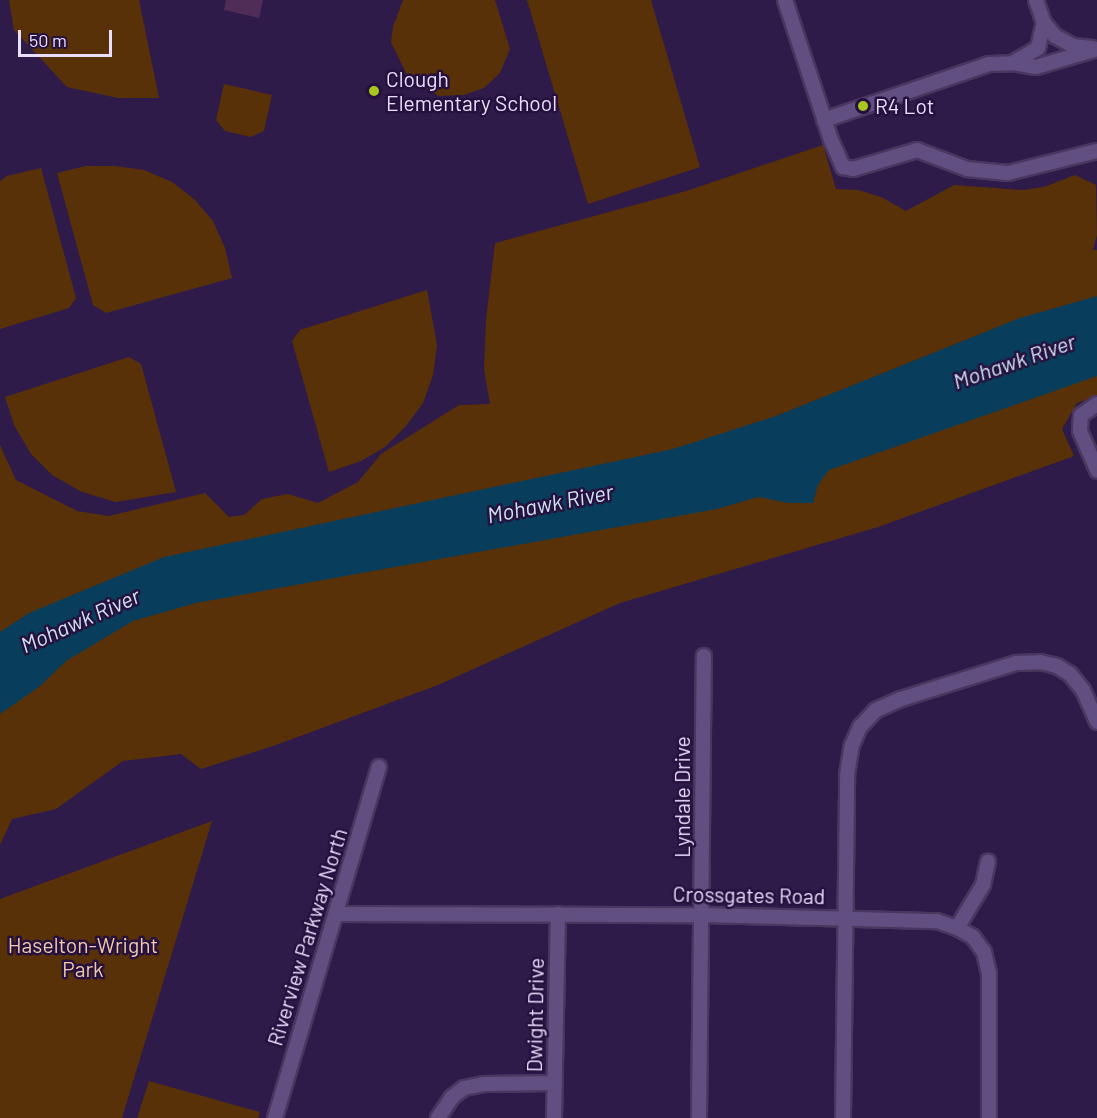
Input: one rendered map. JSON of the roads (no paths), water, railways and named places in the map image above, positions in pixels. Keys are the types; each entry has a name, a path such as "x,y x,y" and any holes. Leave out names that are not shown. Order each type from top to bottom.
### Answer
{"street":[{"path":"785,0 840,164 847,169 917,150 967,169 1008,173 1097,151"},
{"path":"1036,0 1044,23 1055,36 1073,46 1097,48"},
{"path":"1013,63 1038,48 1044,23"},
{"path":"824,120 982,66 1013,63 1047,65 1097,48"},
{"path":"1097,404 1082,415 1080,431 1097,470"},
{"name":"Lyndale Drive","path":"699,1118 704,656"},
{"path":"843,1118 847,775 852,745 867,718 876,710 901,699 1016,663 1048,663 1070,674 1083,690 1097,722"},
{"name":"Riverview Parkway North","path":"275,1118 379,767"},
{"path":"957,928 983,885 988,862"},
{"name":"Crossgates Road","path":"336,914 702,915 937,921 973,937 984,952 989,973 989,1118"},
{"name":"Dwight Drive","path":"554,1118 558,914"},
{"path":"438,1118 452,1096 464,1088 484,1084 555,1083"}],"water":[{"name":"Mohawk River","path":"1097,296 1097,376 829,470 818,485 813,503 788,503 758,497 717,509 196,603 133,621 66,661 39,687 0,714 0,632 29,613 164,557 673,449 776,416 1020,318"}],"place":[{"name":"Clough Elementary School","path":"374,91"},
{"name":"R4 Lot","path":"863,106"}],"park label":[{"name":"Haselton-Wright Park","path":"83,957"}]}
